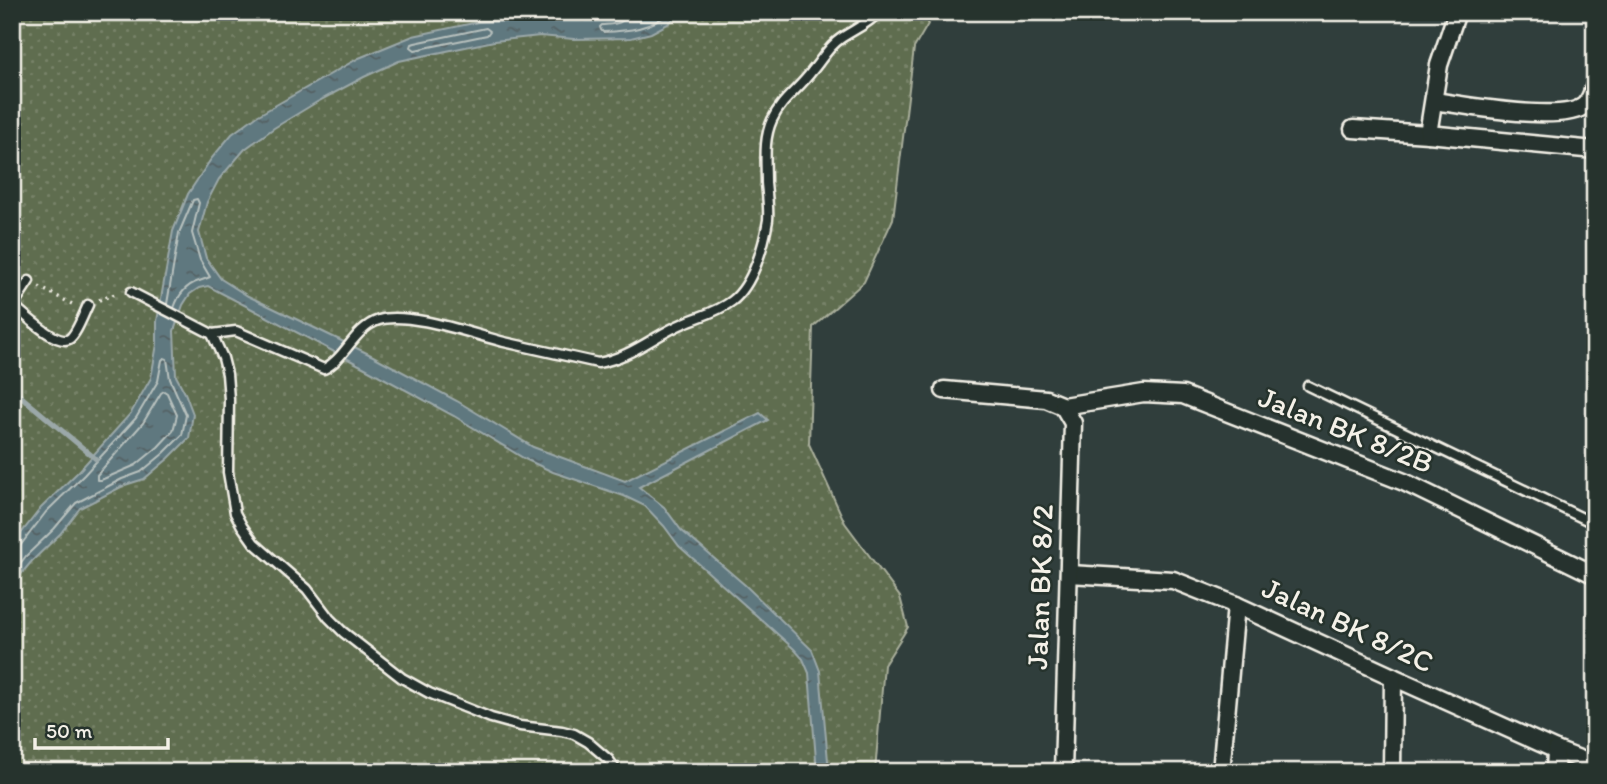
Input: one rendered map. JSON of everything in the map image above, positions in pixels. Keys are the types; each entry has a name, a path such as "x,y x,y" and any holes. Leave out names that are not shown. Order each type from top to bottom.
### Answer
{"street":[{"path":"1428,134 1439,65 1457,12"},
{"path":"1434,101 1558,114 1585,105 1595,85"},
{"path":"1353,129 1595,150"},
{"path":"944,390 1046,399 1063,407"},
{"name":"Jalan BK 8/2B","path":"1063,407 1144,393 1183,395 1404,482 1595,575"},
{"name":"Jalan BK 8/2","path":"1063,407 1073,423 1063,772"},
{"name":"Jalan BK 8/2C","path":"1069,575 1173,580 1236,605 1556,750 1595,765"},
{"path":"1222,772 1236,605"},
{"path":"1392,772 1393,677"},
{"path":"1555,772 1556,750"}],"lane":[{"path":"131,292 212,334 236,331 324,369 330,366 368,325 394,317 410,318 598,363 612,361 683,323 732,301 748,284 758,260 768,219 766,136 779,106 811,74 838,40 858,29 879,12"},
{"path":"29,281 13,306 61,341 68,340 73,335 88,305"},
{"path":"212,334 227,374 228,472 235,513 254,543 307,589 343,632 402,678 429,693 491,718 520,726 574,734 609,760 617,772"},
{"path":"1308,386 1595,524"}],"path":[{"path":"12,272 76,306 88,305 118,293 131,292"}],"green space":[{"path":"12,12 935,12 914,48 893,219 864,282 813,327 809,444 845,523 900,597 908,627 884,665 875,772 12,772"}],"water":[{"path":"633,12 681,12 668,24 651,33 631,38 574,39 540,36 494,41 399,61 364,77 274,128 245,149 219,179 207,202 199,232 206,258 221,279 248,296 373,356 457,401 533,447 625,481 760,413 768,420 639,487 664,507 681,530 745,585 812,650 820,671 829,772 817,772 809,673 803,659 679,546 645,506 525,459 454,416 208,286 190,294 174,331 176,376 193,414 189,438 144,479 125,485 80,508 60,534 12,585 12,545 41,508 79,471 131,413 151,378 157,344 157,321 173,231 188,194 211,159 232,134 255,117 359,58 413,36 478,22 582,20"}],"waterway":[{"path":"12,389 96,459"}]}
